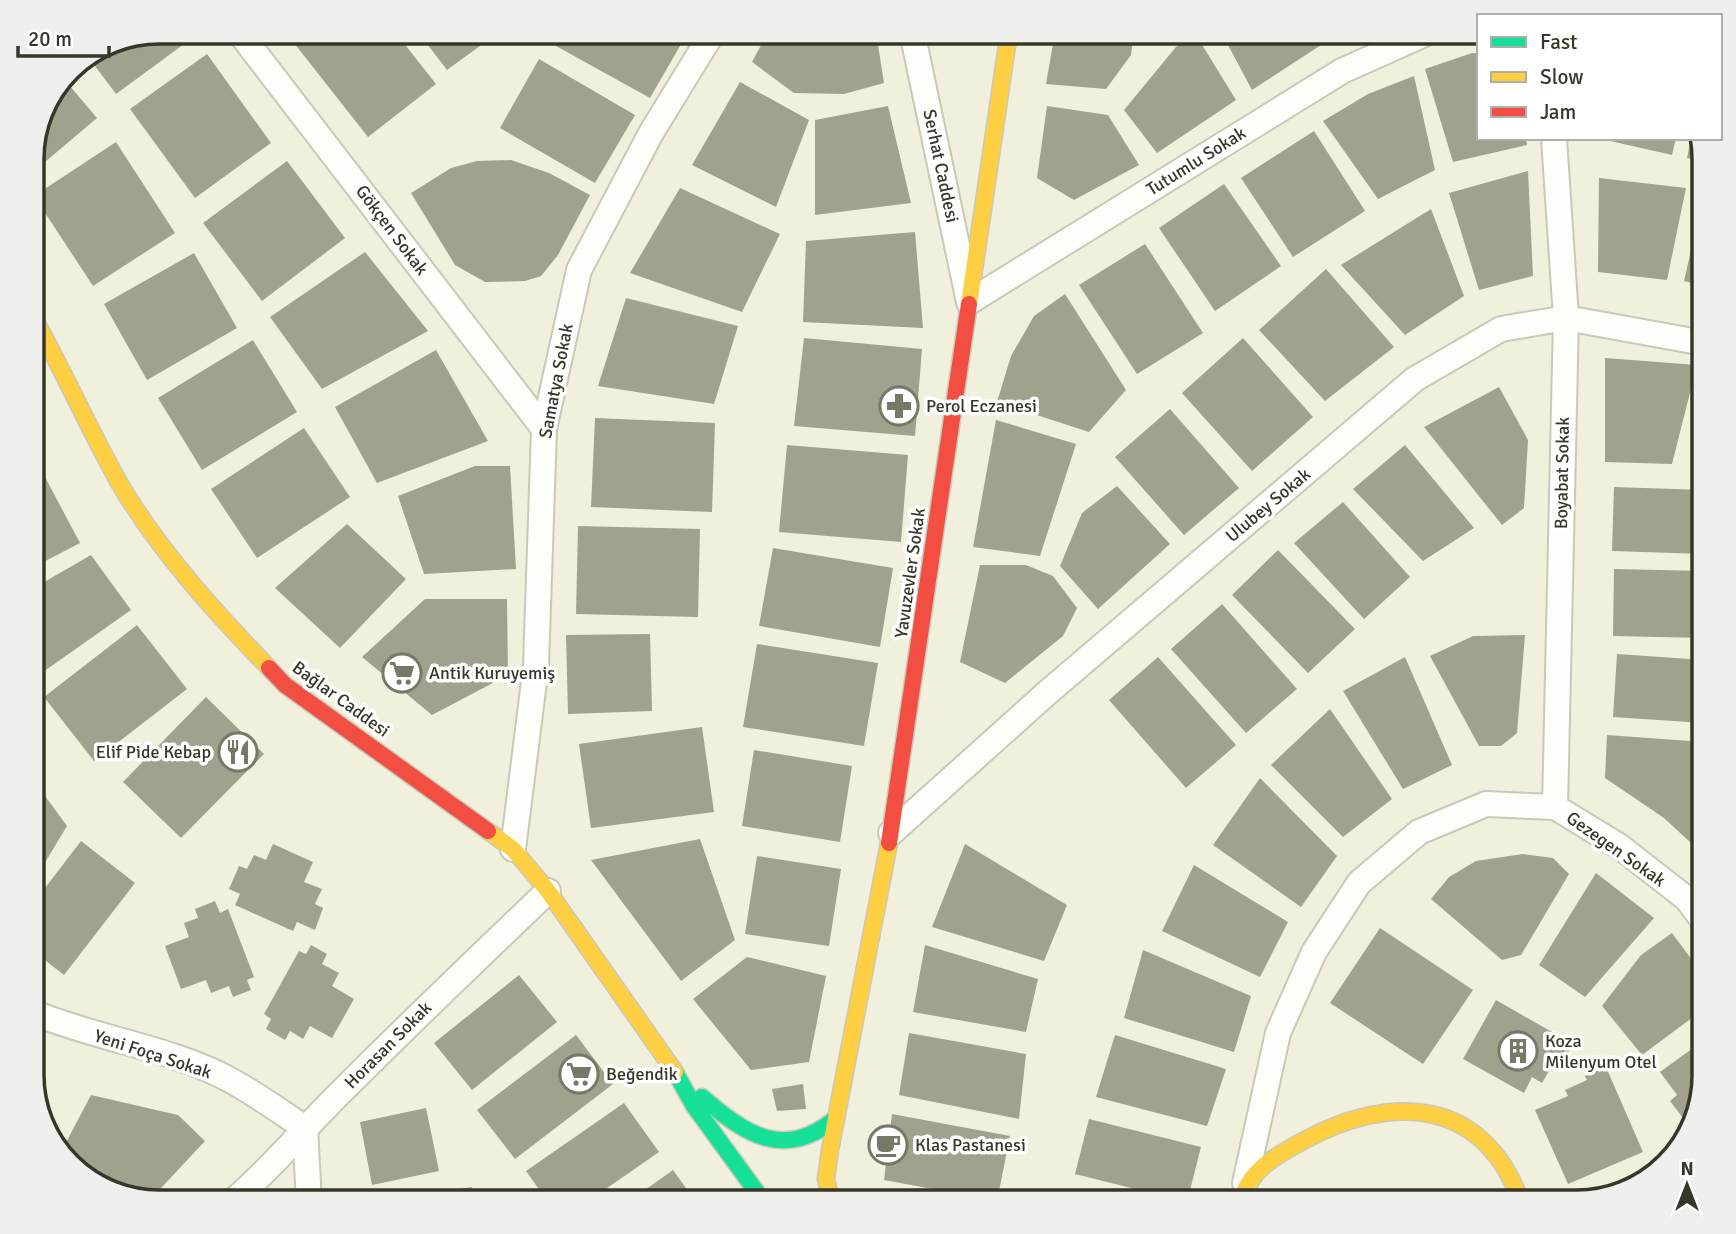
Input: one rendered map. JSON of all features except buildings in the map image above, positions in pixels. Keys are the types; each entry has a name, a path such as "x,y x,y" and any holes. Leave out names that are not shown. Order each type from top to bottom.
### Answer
{"main road":[{"name":"Yavuzevler Sokak","path":"836,1118 891,833 1007,44"},
{"name":"Bağlar Caddesi","path":"44,336 121,485 161,546 201,598 285,685 513,849 548,891 676,1074 694,1106 755,1190"},
{"name":"Bağlar Caddesi","path":"676,1074 738,1126 761,1135 804,1140 818,1133 836,1118"},
{"path":"1245,1190 1272,1159 1315,1133 1344,1121 1384,1111 1430,1113 1467,1127 1493,1147 1514,1177 1518,1190"},
{"path":"829,1190 827,1179 836,1118"}],"street":[{"name":"Gökçen Sokak","path":"253,44 544,429"},
{"name":"Samatya Sokak","path":"513,849 536,666 544,429 579,270 651,133 706,44"},
{"name":"Serhat Caddesi","path":"915,44 969,302"},
{"name":"Tutumlu Sokak","path":"969,302 1342,71 1402,44"},
{"name":"Boyabat Sokak","path":"1554,140 1566,318 1555,807"},
{"name":"Ulubey Sokak","path":"891,833 1047,693 1415,379 1501,329 1566,318 1692,341"},
{"name":"Gezegen Sokak","path":"1243,1190 1278,1033 1314,952 1359,883 1419,832 1486,804 1555,807 1619,846 1692,906"},
{"name":"Horasan Sokak","path":"246,1190 264,1175 305,1128 548,891"},
{"name":"Yeni Foça Sokak","path":"44,1017 67,1027 174,1058 231,1080 305,1128"},
{"path":"305,1128 308,1190"}],"traffic: fast":[{"path":"675,1072 694,1106 755,1190"},
{"path":"702,1097 734,1122 766,1138 800,1138 817,1131 836,1118"}],"traffic: slow":[{"path":"969,304 1007,44"},
{"path":"44,337 109,465 137,511 190,581 269,668"},
{"path":"488,831 513,849 548,891 675,1072"},
{"path":"828,1190 826,1179 830,1150 889,843"},
{"path":"1245,1190 1273,1158 1303,1141 1336,1126 1369,1116 1401,1112 1431,1114 1459,1124 1483,1141 1504,1167 1515,1190"}],"traffic: jam":[{"path":"889,843 969,304"},
{"path":"269,668 285,685 488,831"}],"place":[{"name":"Perol Eczanesi","path":"899,406"},
{"name":"Antik Kuruyemiş","path":"402,673"},
{"name":"Elif Pide Kebap","path":"238,752"},
{"name":"Koza Milenyum Otel","path":"1518,1051"},
{"name":"Beğendik","path":"579,1074"},
{"name":"Klas Pastanesi","path":"888,1145"}]}
